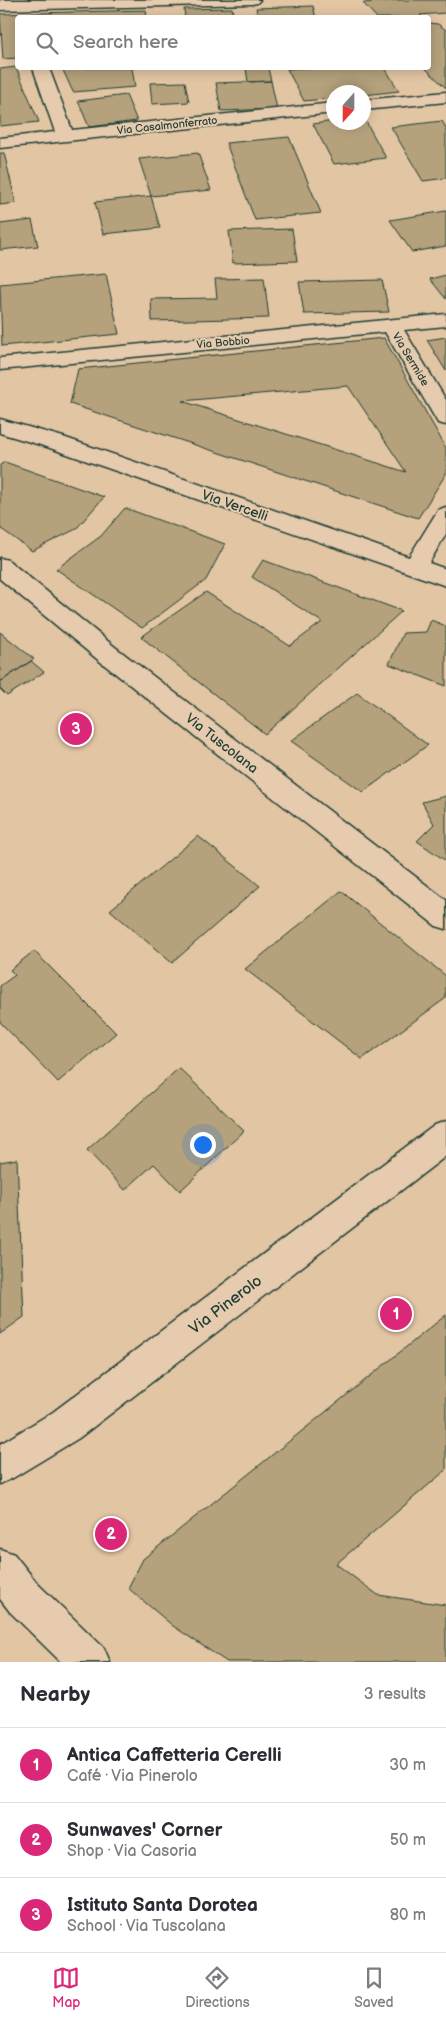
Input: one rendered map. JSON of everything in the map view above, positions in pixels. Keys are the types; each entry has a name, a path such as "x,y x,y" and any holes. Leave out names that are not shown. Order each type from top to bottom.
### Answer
{"street":[{"path":"1,3 252,0"},
{"path":"42,70 66,136"},
{"path":"371,104 446,97"},
{"name":"Via Casalmonferrato","path":"0,143 326,109"},
{"name":"Via Bobbio","path":"0,364 392,327 446,320"},
{"name":"Via Sermide","path":"392,327 446,418"},
{"name":"Via Vercelli","path":"0,426 24,432 446,578"},
{"path":"415,567 446,515"},
{"name":"Via Tuscolana","path":"0,566 106,654 446,917"},
{"name":"Via Pinerolo","path":"0,1465 66,1425 446,1136"},
{"path":"0,1568 24,1598 90,1662"}],"building":[{"path":"398,0 446,0 446,13 374,15 363,3"},
{"path":"313,6 315,15 257,15 256,8"},
{"path":"232,8 233,15 185,15 184,9"},
{"path":"146,10 147,15 15,15 15,58 3,59 0,14"},
{"path":"431,23 438,24 446,30 446,88 427,70 431,70"},
{"path":"15,67 15,70 17,70 39,122 0,126 0,69"},
{"path":"63,70 132,70 135,87 73,92"},
{"path":"246,70 268,70 271,81 248,82"},
{"path":"288,70 386,70 399,91 371,94 371,85 326,85 326,99 304,101"},
{"path":"271,81 277,109 221,111 216,83"},
{"path":"185,82 189,102 152,104 150,83"},
{"path":"126,95 137,121 89,127 78,101"},
{"path":"442,121 446,128 446,178 423,181 391,127"},
{"path":"326,122 326,130 371,130 386,158 334,164 313,124"},
{"path":"289,137 321,213 255,220 226,143"},
{"path":"0,153 4,153 16,203 0,205"},
{"path":"198,153 211,190 151,196 139,159"},
{"path":"151,196 160,228 103,234 95,202"},
{"path":"446,211 446,246 412,252 390,220"},
{"path":"32,220 38,246 0,250 0,224"},
{"path":"292,229 297,261 233,263 229,231"},
{"path":"106,274 119,334 2,346 0,284"},
{"path":"446,275 446,299 430,279"},
{"path":"264,278 269,318 152,321 151,299 217,298 215,279"},
{"path":"382,280 389,312 304,314 299,282"},
{"path":"446,337 446,371 427,340"},
{"path":"384,338 446,448 446,474 418,518 70,404 78,369","holes":["348,386 406,472 182,401"]},
{"path":"5,462 104,497 76,529 32,551 0,528 0,465"},
{"path":"125,508 225,544 206,580 142,628 56,569 101,536"},
{"path":"263,560 402,611 265,734 141,637 206,592 290,646 322,622 252,577"},
{"path":"431,620 446,626 446,686 389,664 403,633 426,632"},
{"path":"0,632 34,659 0,682"},
{"path":"31,661 44,672 7,696 0,689 0,682"},
{"path":"357,693 428,745 363,792 291,741"},
{"path":"446,796 446,861 417,841 434,824 422,802"},
{"path":"198,836 260,886 172,963 110,910"},
{"path":"341,891 446,976 446,998 362,1059 245,969"},
{"path":"34,951 116,1033 58,1082 0,1022 0,986 15,975 10,970"},
{"path":"179,1068 244,1131 180,1191 154,1164 125,1190 87,1150"},
{"path":"17,1159 24,1317 0,1334 0,1162"},
{"path":"446,1315 446,1470 336,1564 378,1595 446,1605 446,1662 227,1662 173,1626 128,1588 143,1559"}],"place":[{"name":"Istituto Santa Dorotea","path":"76,729"},
{"name":"Antica Caffetteria Cerelli","path":"396,1314"},
{"name":"Sunwaves' Corner","path":"111,1534"}]}
